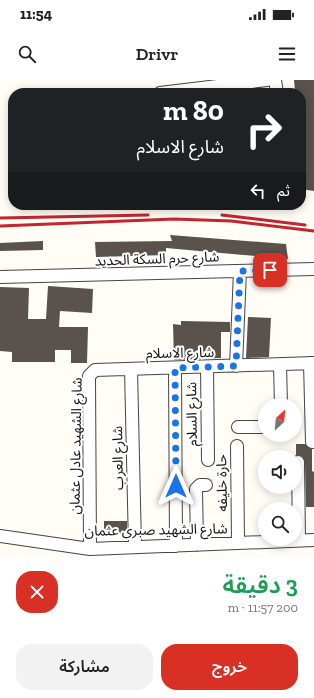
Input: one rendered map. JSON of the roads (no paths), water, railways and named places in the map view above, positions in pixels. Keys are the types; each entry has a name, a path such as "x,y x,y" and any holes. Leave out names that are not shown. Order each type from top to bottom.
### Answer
{"street":[{"path":"202,88 268,80"},
{"name":"شارع حرم السكة الحديد","path":"0,277 314,269"},
{"path":"236,366 240,271"},
{"path":"312,363 312,442"},
{"name":"شارع الاسلام","path":"94,370 312,363"},
{"path":"280,365 282,398"},
{"name":"شارع السلام","path":"207,367 208,460"},
{"path":"175,368 176,546"},
{"name":"شارع العرب","path":"132,369 135,547"},
{"name":"شارع الشهيد عادل عثمان","path":"90,548 89,376 94,370"},
{"path":"238,427 258,427"},
{"name":"حارة خليفه","path":"237,446 238,544"},
{"path":"197,545 196,489 200,484 206,484"},
{"name":"شارع الشهيد صبرى عثمان","path":"0,536 90,548 258,543"},
{"name":"شارع الشهيد صبرى عثمان","path":"302,540 314,540"}],"railway":[{"path":"0,218 148,215"},
{"path":"222,215 305,225"},
{"path":"0,226 174,219 231,221 314,231"}]}
